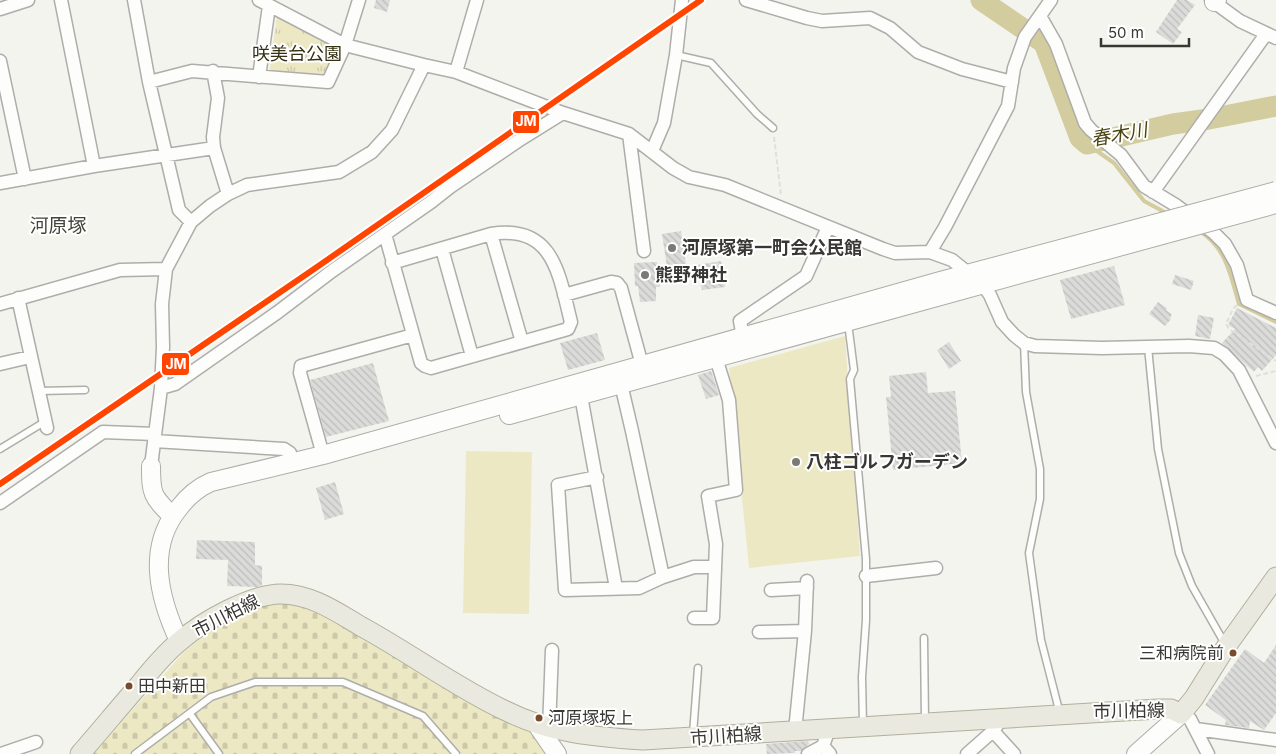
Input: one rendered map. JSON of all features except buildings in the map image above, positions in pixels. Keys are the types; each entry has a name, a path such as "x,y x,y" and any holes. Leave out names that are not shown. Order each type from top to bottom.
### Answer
{"main road":[{"name":"市川柏線","path":"80,754 150,672 180,641 215,618 260,596 282,594 309,598 398,647 503,710 543,727 580,735 643,740 795,732 827,743 863,727 925,723 997,725 1060,714 1158,709 1171,709 1181,714 1276,578"}],"street":[{"path":"0,9 28,0"},
{"path":"61,0 94,166"},
{"path":"134,0 149,82 179,210 192,222"},
{"path":"149,82 192,71 213,71 328,82 345,45 359,0"},
{"path":"456,72 477,0"},
{"path":"652,151 664,124 676,55 682,0"},
{"path":"748,0 822,21 870,18 890,28 918,52 962,68 1012,82"},
{"path":"930,252 1008,106 1014,68 1025,37 1051,0"},
{"path":"1153,192 1211,110 1271,36 1240,21 1214,1"},
{"path":"260,77 264,3 345,45 424,66 456,72 563,113 629,134 689,178 725,185 895,253 930,252 952,260 984,285 1002,322 1024,344 1092,348 1189,346 1214,348 1233,362 1244,379 1276,443"},
{"path":"1040,16 1056,44 1085,123 1121,155 1144,186 1177,206 1214,233 1225,244 1237,265 1247,300 1276,313"},
{"path":"0,61 25,179"},
{"path":"172,516 154,497 151,487 151,466 161,388 163,347 162,304 166,268 192,222 210,206 228,194 247,185 338,172 372,152 392,130 424,66"},
{"path":"213,71 218,98 213,137 214,148 228,194"},
{"path":"161,388 175,384 465,177 563,113"},
{"path":"629,134 644,252"},
{"path":"0,183 94,166 214,148"},
{"path":"172,516 203,495 217,490 581,396 984,285 1276,191"},
{"path":"180,641 167,612 160,585 158,559 161,540 172,516 189,495 211,482 322,455 969,274 1276,204"},
{"path":"743,337 740,321 806,276 828,227"},
{"path":"385,234 392,263 421,363 425,366 431,368 568,329 572,322 558,270 536,240 526,235 514,232 492,234 392,263"},
{"path":"492,234 522,342"},
{"path":"442,249 472,356"},
{"path":"0,304 120,270 166,268"},
{"path":"564,296 611,282 617,283 621,288 642,365"},
{"path":"18,298 30,357 47,424"},
{"path":"322,455 300,373 301,366 413,335"},
{"path":"0,364 30,357"},
{"path":"694,618 713,618 716,544 708,496 736,490 729,400 716,358"},
{"path":"621,384 663,577"},
{"path":"581,396 616,588"},
{"path":"0,503 103,432 284,449 290,454 292,462"},
{"path":"597,477 558,485 564,590 639,588 663,577 694,567 715,567"},
{"path":"866,576 936,568"},
{"path":"771,590 807,584 805,631 795,732"},
{"path":"759,632 805,631"},
{"path":"552,650 543,727 557,754"},
{"path":"1136,754 1181,714 1190,719 1208,754"},
{"path":"967,754 997,725 1014,754"},
{"path":"1196,729 1276,740"},
{"path":"1,754 36,742"},
{"path":"808,754 827,743"}],"lane":[{"path":"676,55 711,63 757,114 773,128"},
{"path":"848,323 854,370 850,379 866,576 866,620 862,677 863,727"},
{"path":"1024,344 1026,392 1040,469 1040,499 1029,554 1041,640 1060,714"},
{"path":"1148,348 1158,449 1179,553 1192,586 1226,647"},
{"path":"39,391 85,390"},
{"path":"0,448 47,424"},
{"path":"924,638 925,723"},
{"path":"693,738 698,668"},
{"path":"135,754 211,697 255,682 343,682 423,716 456,754"},
{"path":"190,714 219,754"}],"path":[{"path":"773,128 779,168 781,207"},
{"path":"1234,307 1226,324 1229,328 1276,361"},
{"path":"1244,379 1276,371"}],"green space":[{"name":"咲美台公園","path":"277,15 332,46 334,53 326,78 269,75"},
{"name":"八柱ゴルフガーデン","path":"845,336 860,556 749,568 729,368"},
{"path":"466,451 532,452 529,614 463,613"},
{"path":"282,603 305,606 324,615 531,732 548,754 93,754 184,652 209,632 255,608"}],"waterway":[{"name":"春木川","path":"981,0 1044,43 1080,138 1087,144 1173,124 1276,106"},
{"path":"1087,144 1114,163 1144,201 1168,214"},
{"path":"1199,231 1216,245 1226,263 1239,304 1276,322"}],"transit line":[{"name":"JM","path":"0,484 317,267 701,0"}],"place":[{"name":"河原塚第一町会公民館","path":"672,248"},
{"name":"熊野神社","path":"645,275"},
{"name":"八柱ゴルフガーデン","path":"796,462"},
{"name":"三和病院前","path":"1233,653"},
{"name":"田中新田","path":"129,686"},
{"name":"河原塚坂上","path":"539,718"}],"district":[{"name":"河原塚","path":"58,225"}]}
